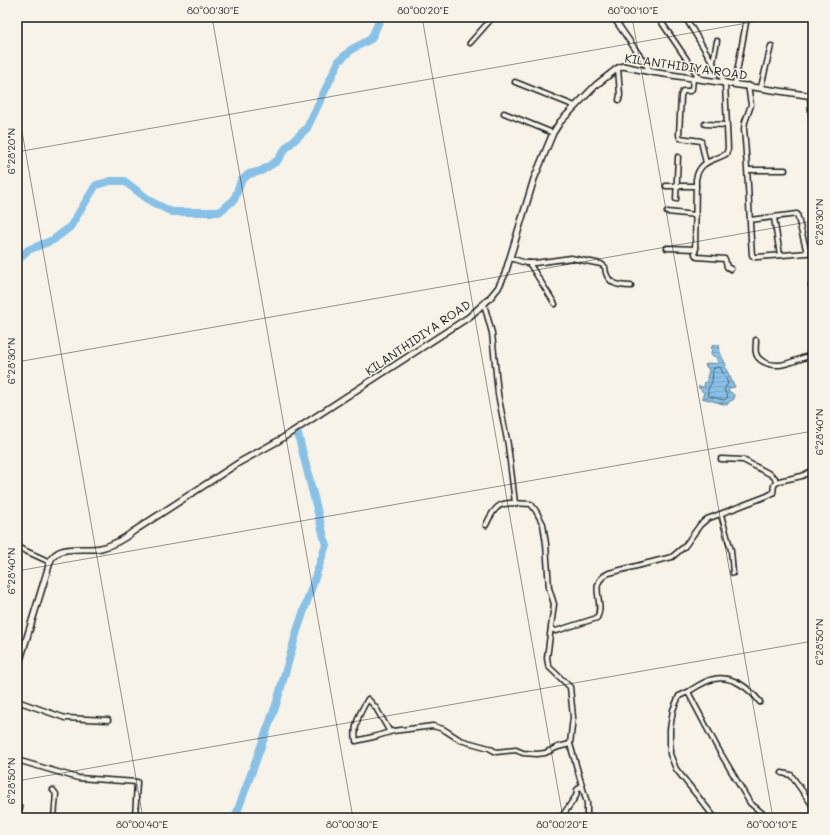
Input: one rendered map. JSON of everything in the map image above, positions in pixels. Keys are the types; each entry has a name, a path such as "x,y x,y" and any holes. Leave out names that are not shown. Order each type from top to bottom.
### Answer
{"street":[{"path":"470,43 493,17"},
{"path":"613,17 651,72"},
{"path":"658,17 700,79"},
{"path":"685,17 725,83 728,149 726,154 706,163 698,170 696,186 695,254 697,257 725,259 727,267 731,269"},
{"path":"735,84 747,17"},
{"path":"713,62 717,41"},
{"path":"761,87 771,46"},
{"name":"KILANTHIDIYA ROAD","path":"50,562 56,554 61,551 101,548 123,539 216,477 278,441 469,318 498,288 505,274 534,179 553,133 560,122 596,85 618,68 623,66 651,72 748,85 812,96"},
{"path":"618,68 619,100"},
{"path":"693,78 692,89 690,91 683,91 681,96 679,135 680,138 701,141 706,163"},
{"path":"515,82 575,106"},
{"path":"748,85 751,105 744,129 748,170 750,220 752,255 754,257 806,252 797,214 750,220"},
{"path":"812,96 813,140"},
{"path":"504,113 553,133"},
{"path":"705,124 726,126"},
{"path":"676,199 678,157"},
{"path":"748,170 785,170"},
{"path":"666,186 696,186"},
{"path":"667,212 696,215"},
{"path":"774,218 780,255"},
{"path":"667,248 696,249"},
{"path":"510,258 529,263 548,262 571,258 601,264 605,267 607,277 610,281 621,286 631,286"},
{"path":"529,263 555,304"},
{"path":"484,304 492,333 498,394 508,445 514,503"},
{"path":"756,340 756,354 758,359 770,365 782,365 813,355"},
{"path":"551,629 556,631 597,618 599,612 597,586 604,575 672,557 685,546 700,525 707,519 768,496 773,492 776,482 775,478 770,474 743,460 721,459"},
{"path":"776,482 779,480 802,476 813,470"},
{"path":"486,524 492,511 500,504 514,503 531,504 542,524 546,544 549,588 554,604 547,658 550,668 570,687 573,717 570,744 587,803 586,818"},
{"path":"721,515 731,550 733,574"},
{"path":"17,547 50,562 17,670"},
{"path":"715,818 676,769 670,754 670,730 673,710 679,696 714,679 728,680 741,684 760,702"},
{"path":"688,692 717,747 750,803 768,818"},
{"path":"390,732 376,708 368,699 360,712 356,723 354,735 356,741 390,732 433,726 443,729 460,740 489,748 496,752 516,750 530,754 544,753 570,744"},
{"path":"17,701 65,718 108,720"},
{"path":"17,760 78,778 137,782 135,818"},
{"path":"782,773 791,775 813,806"},
{"path":"561,818 576,796 576,790 582,785"},
{"path":"53,790 56,794 54,818"}],"water":[{"path":"719,344 720,353 726,365 725,367 735,387 729,388 728,390 734,395 734,399 727,405 702,398 704,393 698,387 704,387 705,382 708,380 709,370 705,365 710,363 718,364 716,357 711,355 712,346"}],"waterway":[{"path":"17,261 28,250 53,240 70,227 96,185 111,181 124,181 152,202 172,212 219,212 234,200 241,181 249,174 261,171 277,161 286,148 307,128 339,61 352,49 371,39 381,17"},
{"path":"235,818 276,705 297,631 326,545 298,434"}]}
